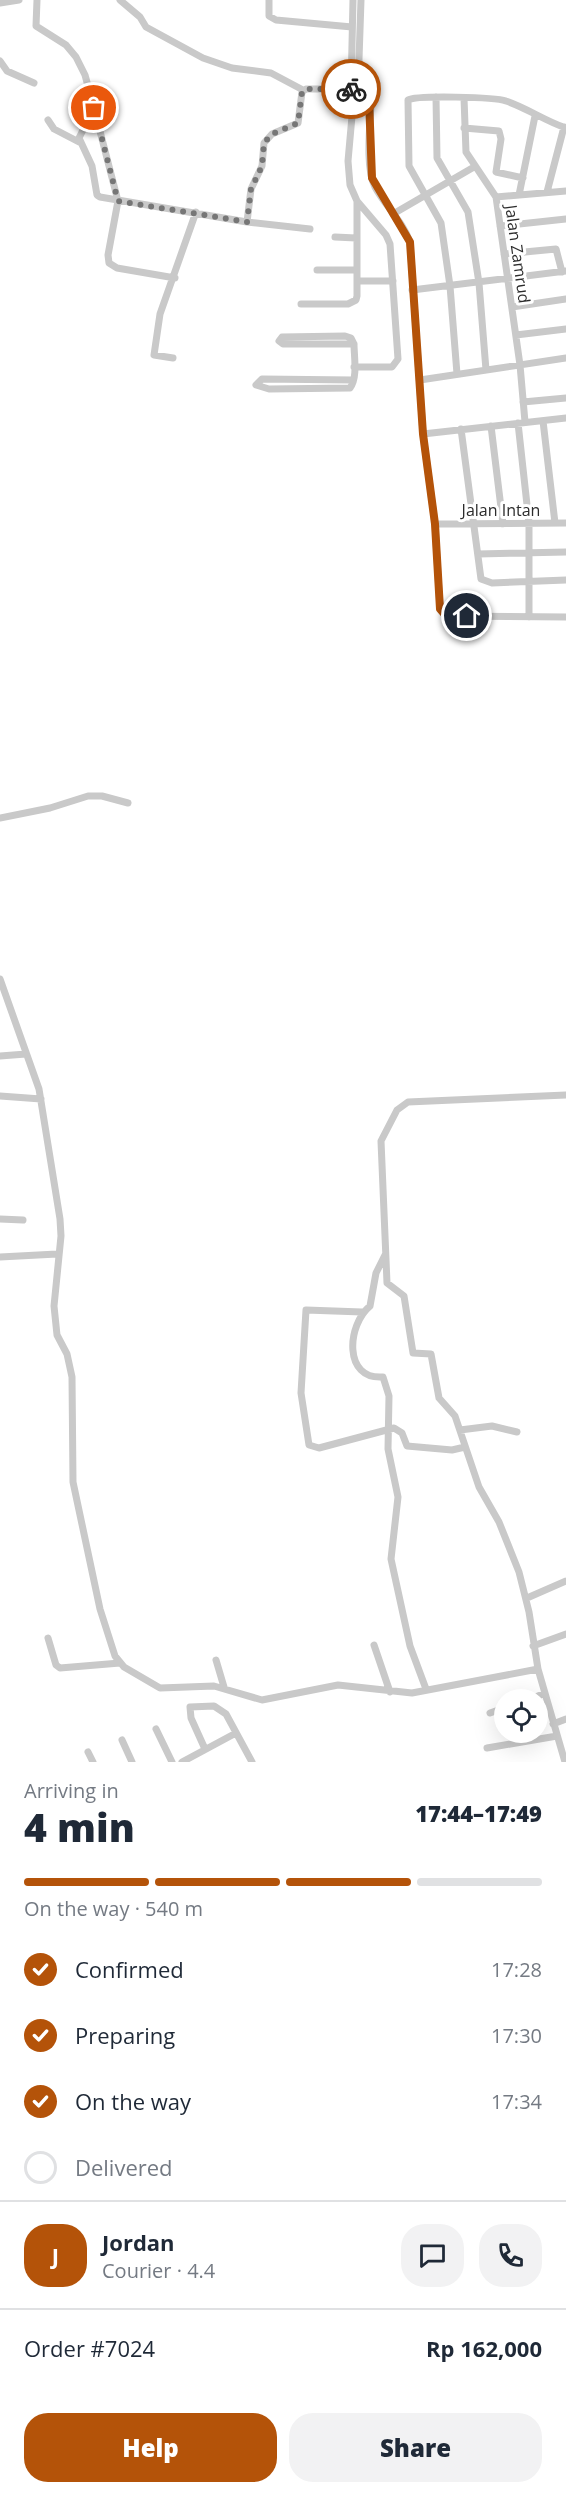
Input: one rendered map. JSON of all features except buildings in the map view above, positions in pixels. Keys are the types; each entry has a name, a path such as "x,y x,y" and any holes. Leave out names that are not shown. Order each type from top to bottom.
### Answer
{"street":[{"path":"0,3 19,0"},
{"path":"37,0 36,26 66,45 86,75 118,201 108,255 109,263 117,268 175,278"},
{"path":"120,0 140,17 146,27 203,58 232,68 271,73 303,90 354,91 367,95 371,104 372,178 410,242 423,434 435,524 442,613 446,616 566,617"},
{"path":"268,0 272,18 352,27"},
{"path":"353,0 354,91"},
{"path":"354,367 388,368 397,363 389,239 357,201 350,185 348,167 361,0"},
{"path":"0,61 7,72 34,83"},
{"path":"247,222 251,189 262,166 264,143 272,134 298,123 303,90"},
{"path":"457,374 450,286 441,223 409,166 408,102 412,98 504,100 535,116 565,127 547,192"},
{"path":"436,98 437,158 468,212 478,283 486,370"},
{"name":"Jalan Zamrud","path":"464,98 465,150 474,167 496,197 520,365 529,524 529,617"},
{"path":"79,142 80,135 94,108"},
{"path":"519,195 535,116"},
{"path":"48,120 54,129 79,142 92,165 97,195 118,201 247,222 310,229"},
{"path":"464,128 493,128 501,135 496,172 523,178"},
{"path":"393,214 474,167"},
{"path":"496,197 566,190"},
{"path":"301,304 353,303 357,296 357,201"},
{"path":"173,358 154,355 153,349 160,314 175,278 196,212"},
{"path":"500,226 566,219"},
{"path":"335,237 357,238"},
{"path":"412,290 564,271 556,249 504,254"},
{"path":"317,270 357,270"},
{"path":"357,281 393,281"},
{"path":"512,307 566,299"},
{"path":"516,335 566,329"},
{"path":"353,380 262,379 256,385 261,388 346,389 352,386 353,380 354,344 351,338 345,336 282,337 279,341 283,344 354,344"},
{"path":"420,380 566,358"},
{"path":"523,402 566,399"},
{"path":"423,434 566,418"},
{"path":"543,421 555,523"},
{"path":"491,426 503,524"},
{"path":"461,429 480,576 483,581 492,583 566,580"},
{"name":"Jalan Intan","path":"435,524 566,523"},
{"path":"478,554 566,552"},
{"path":"0,818 50,808 88,796 102,796 128,803"},
{"path":"0,979 41,1099 60,1219 61,1236 57,1254 55,1315 57,1335 67,1354 72,1377 73,1482 100,1609 113,1650 120,1663 160,1688 224,1687 262,1700 338,1685 412,1693 538,1668"},
{"path":"0,1056 26,1054"},
{"path":"542,1689 533,1646 527,1598 499,1522 479,1487 455,1416 439,1398 431,1354 428,1352 417,1355 413,1352 404,1296 387,1283 381,1141 402,1105 411,1101 566,1095"},
{"path":"0,1096 41,1099"},
{"path":"0,1219 23,1221"},
{"path":"0,1257 57,1254"},
{"path":"386,1254 376,1273 370,1306 362,1312 353,1333 352,1354 364,1374 372,1378 383,1377 389,1396 388,1449 398,1497 391,1559 410,1646 426,1689"},
{"path":"362,1312 306,1310 300,1393 309,1445 319,1448 390,1429 398,1429 408,1446 452,1449 465,1447"},
{"path":"460,1430 492,1426 517,1432"},
{"path":"527,1598 566,1581"},
{"path":"533,1646 566,1634"},
{"path":"48,1638 56,1665 60,1668 120,1663"},
{"path":"375,1645 390,1692"},
{"path":"216,1660 224,1687"},
{"path":"206,1749 190,1718 190,1707 214,1706 226,1714 252,1762"},
{"path":"548,1709 565,1762"},
{"path":"490,1713 494,1712"},
{"path":"553,1724 566,1719"},
{"path":"156,1729 172,1762"},
{"path":"182,1762 236,1733"},
{"path":"487,1748 556,1736"},
{"path":"122,1740 132,1762"},
{"path":"88,1752 93,1762"}],"way so far":[{"path":"94,108 118,201 211,214 230,221 247,222 251,189 262,166 264,143 278,130 295,126 298,123 302,92 306,89 351,89"}],"route":[{"path":"351,89 364,92 371,104 370,171 375,188 405,230 410,242 423,434 435,524 440,609 446,616 467,616"}]}
